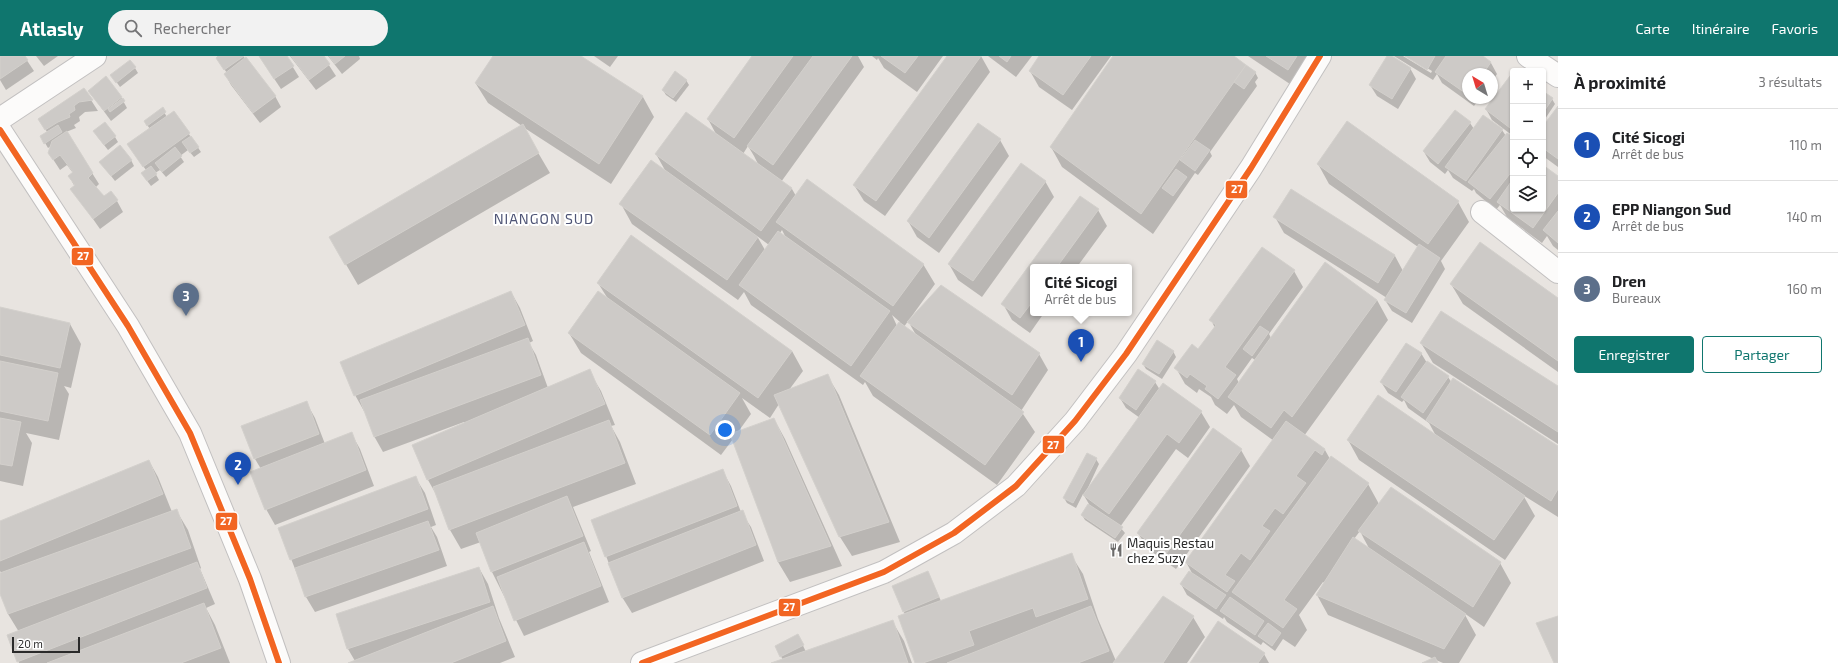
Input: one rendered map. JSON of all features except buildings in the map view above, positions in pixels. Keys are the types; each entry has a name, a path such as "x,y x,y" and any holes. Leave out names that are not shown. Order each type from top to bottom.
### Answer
{"street":[{"path":"0,119 94,56"},
{"path":"642,663 884,572 954,533 1016,486 1075,421 1126,354 1251,168 1320,56"},
{"path":"1528,56 1558,76"},
{"path":"0,130 128,326 190,434 250,579 279,663"},
{"path":"1482,212 1558,272"}],"transit line":[{"name":"27","path":"642,663 884,572 954,533 1016,486 1075,421 1126,354 1251,168 1320,56"},
{"name":"27","path":"0,130 128,326 190,433 250,579 279,663"}],"place":[{"name":"Dren","path":"186,316"},
{"name":"Cité Sicogi","path":"1081,362"},
{"name":"EPP Niangon Sud","path":"238,485"},
{"name":"Maquis Restau chez Suzy","path":"1116,550"}],"district":[{"name":"NIANGON SUD","path":"544,218"}]}
